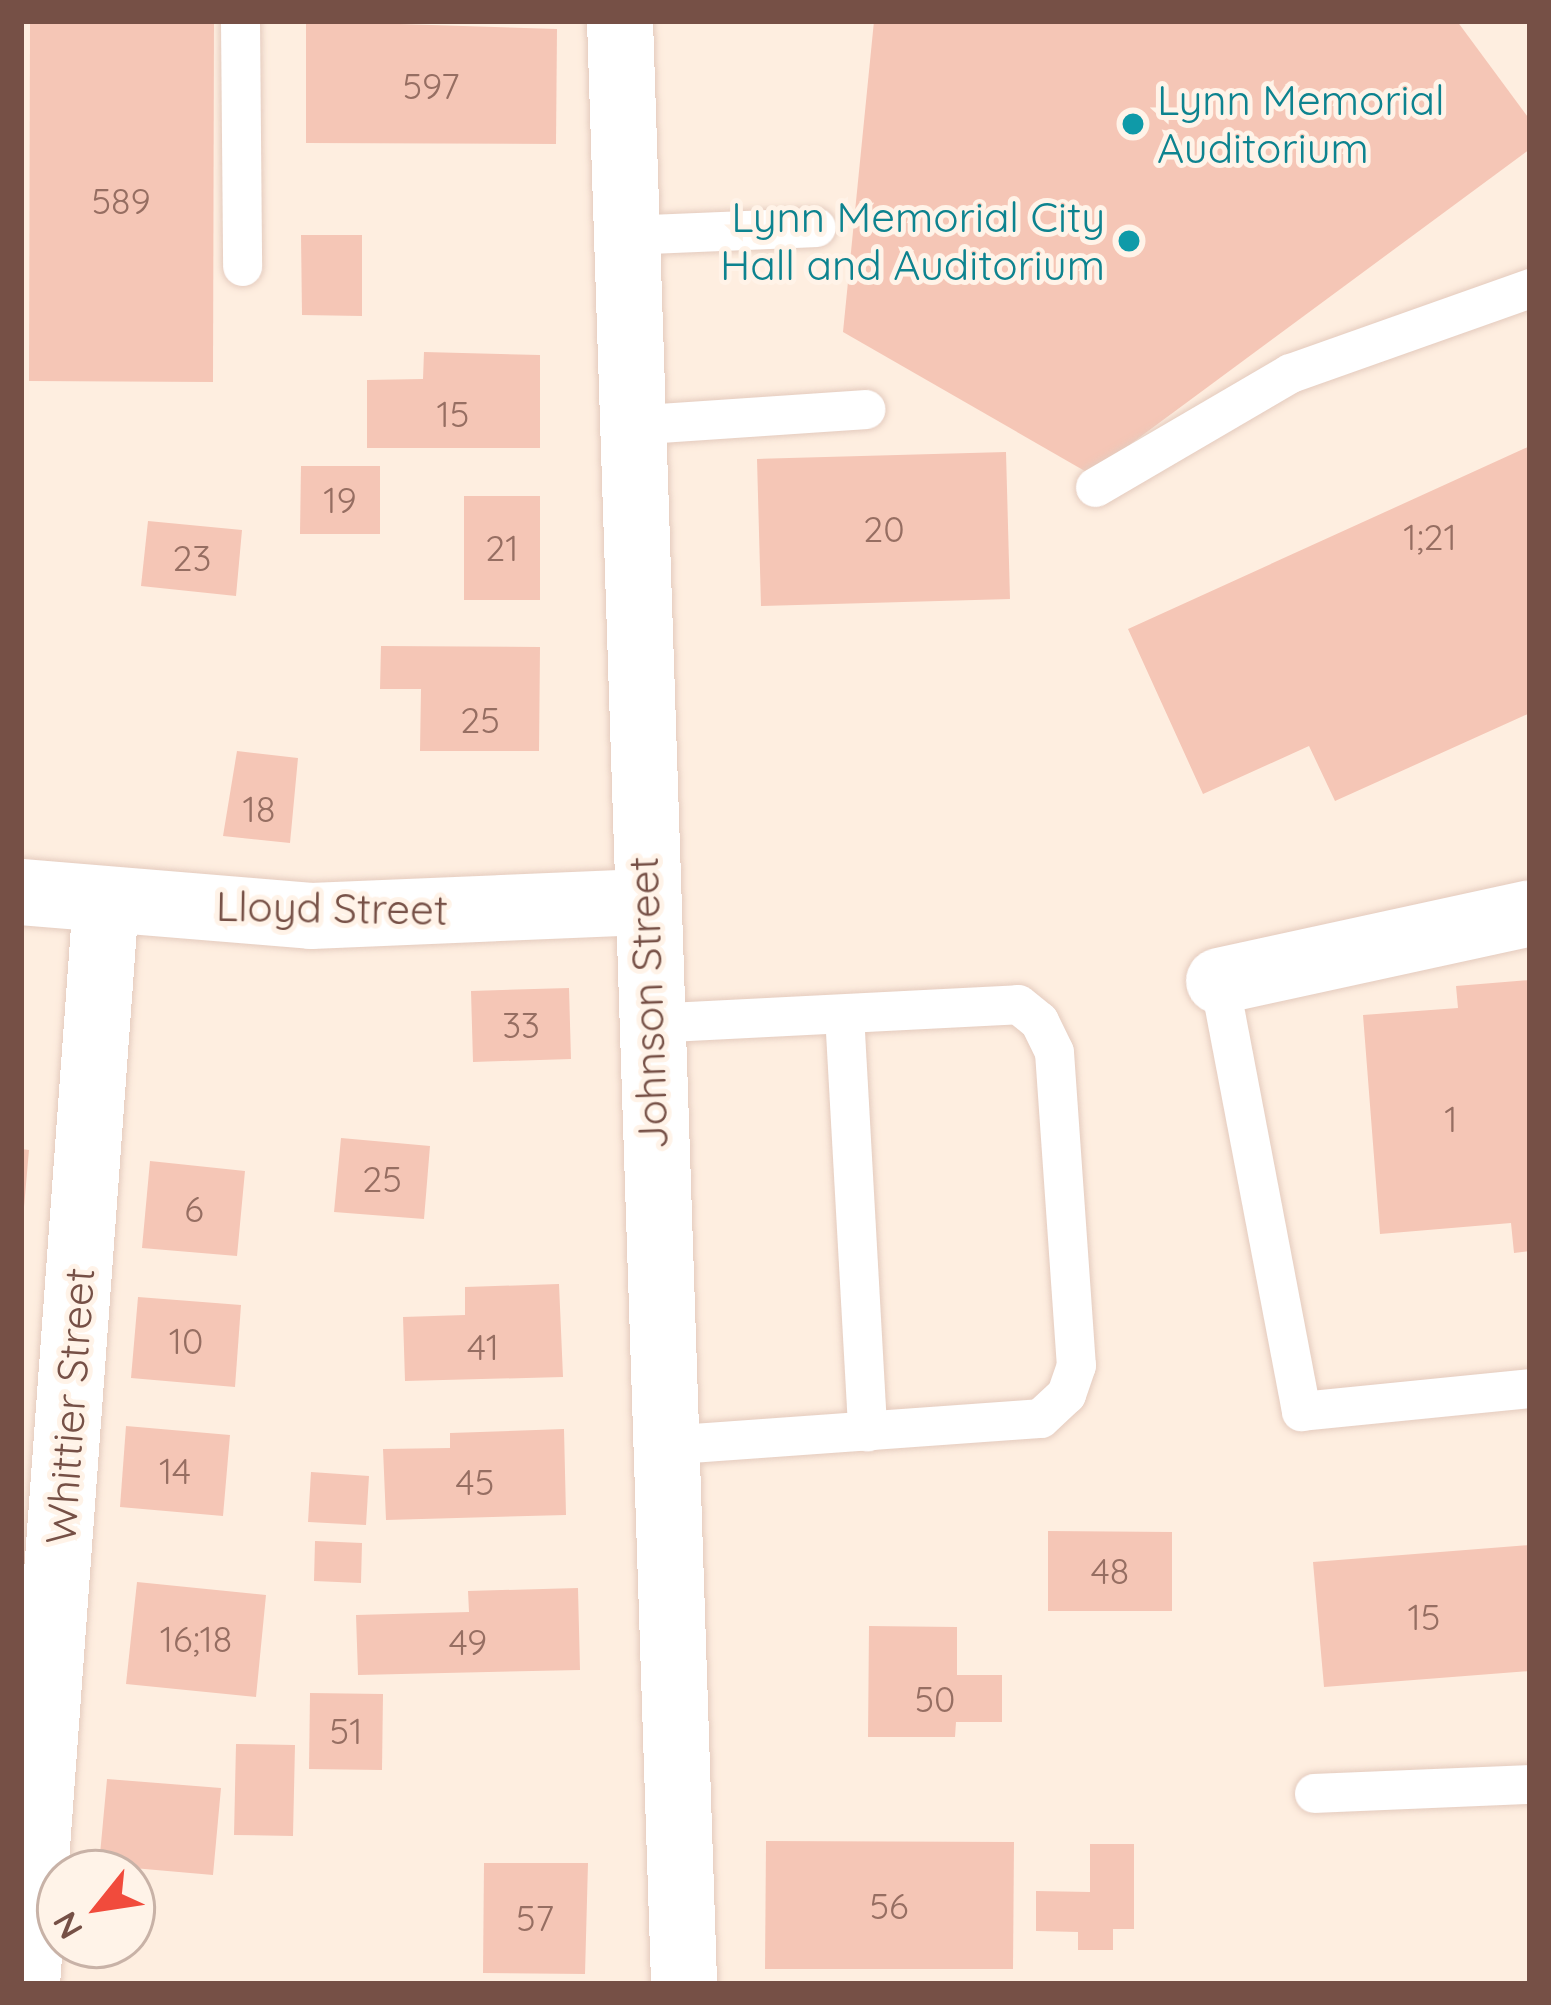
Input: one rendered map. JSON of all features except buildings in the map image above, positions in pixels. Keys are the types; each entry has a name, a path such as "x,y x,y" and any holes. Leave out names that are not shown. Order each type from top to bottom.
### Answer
{"street":[{"name":"Johnson Street","path":"620,21 644,902 684,1984"},
{"name":"Lloyd Street","path":"21,892 311,916 644,902"},
{"name":"Whittier Street","path":"27,1984 106,900"},
{"path":"1219,981 1530,913"}],"lane":[{"path":"241,21 242,266"},
{"path":"626,236 816,227"},
{"path":"1095,487 1290,373 1530,288"},
{"path":"631,425 865,409"},
{"path":"1219,981 1301,1411 1530,1388"},
{"path":"649,1023 1018,1004 1039,1022 1054,1052 1076,1365 1066,1394 1040,1418 664,1444"},
{"path":"844,1014 866,1431"},
{"path":"1314,1793 1530,1784"}],"place":[{"name":"Lynn Memorial Auditorium","path":"1133,124"},
{"name":"Lynn Memorial City Hall and Auditorium","path":"1129,241"}]}
